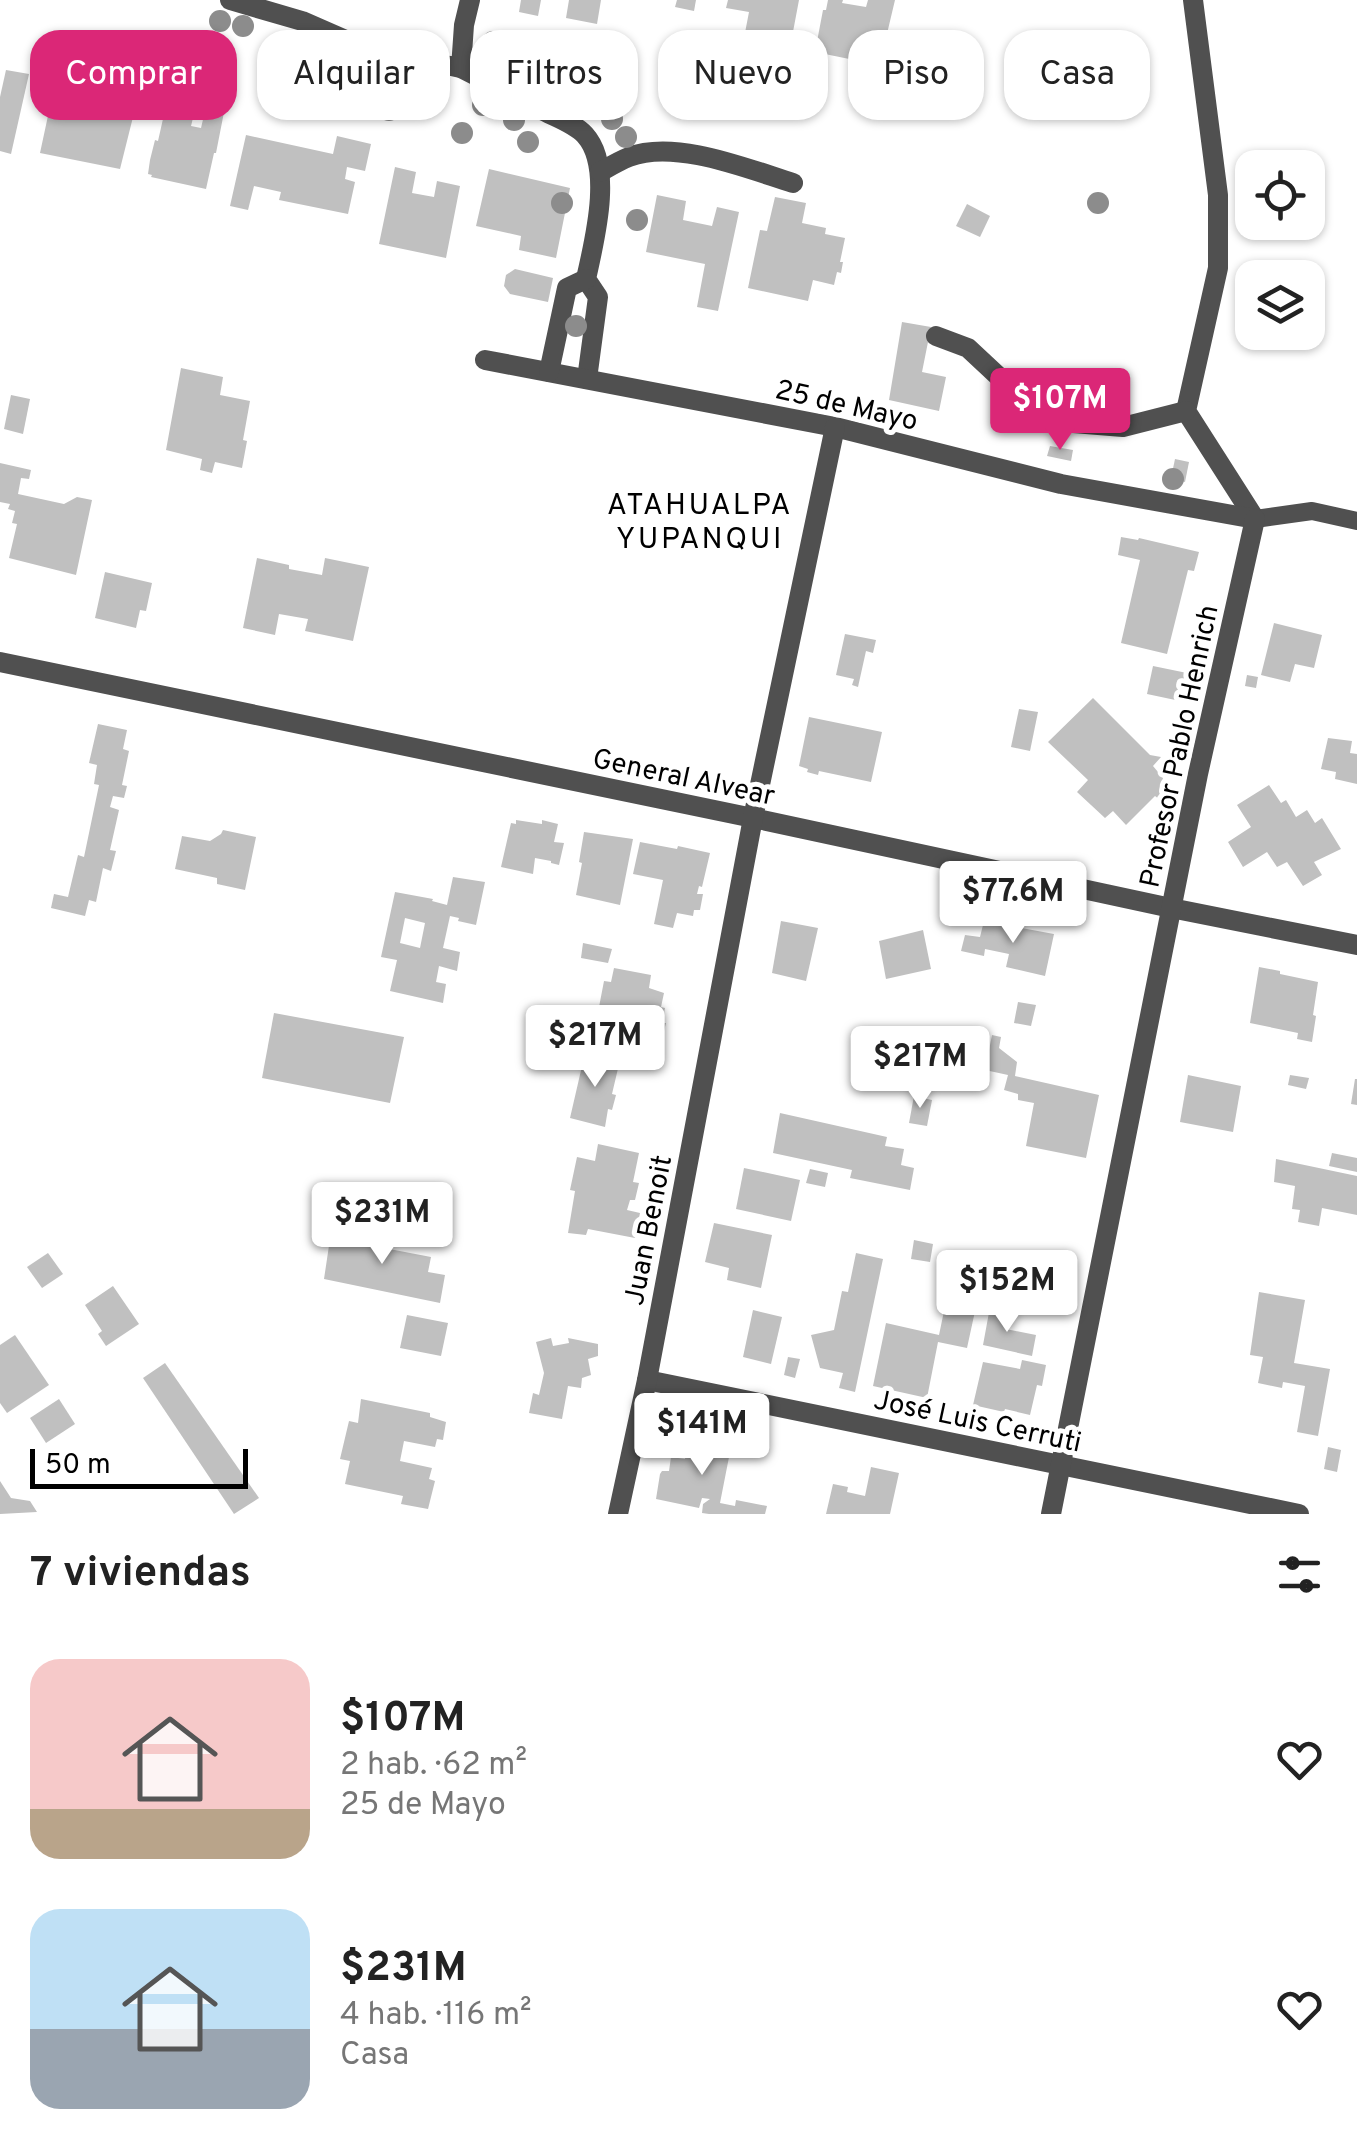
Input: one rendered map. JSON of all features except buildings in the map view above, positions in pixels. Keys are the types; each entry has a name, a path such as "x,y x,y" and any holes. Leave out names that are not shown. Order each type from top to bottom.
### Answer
{"street":[{"path":"230,0 302,21 407,67 426,68 442,62 461,68 568,123 585,136 600,172 598,212 586,280 598,297 587,379"},
{"path":"461,68 470,0"},
{"path":"1192,0 1218,195 1218,268 1186,410 1254,519"},
{"path":"600,172 632,155 674,152 718,159 793,183"},
{"path":"549,372 566,288 586,280"},
{"path":"936,336 968,348 1028,404 1061,422 1122,427 1186,410"},
{"name":"25 de Mayo","path":"484,360 834,427 1061,484 1254,519"},
{"name":"Juan Benoit","path":"618,1514 647,1380 752,818 834,427"},
{"name":"Profesor Pablo Henrich","path":"1050,1514 1198,774 1254,519"},
{"name":"General Alvear","path":"0,662 1357,945"},
{"name":"José Luis Cerruti","path":"647,1380 1299,1514"}],"lane":[{"path":"1254,519 1312,512 1357,521"}],"district":[{"name":"ATAHUALPA YUPANQUI","path":"700,521"}]}
